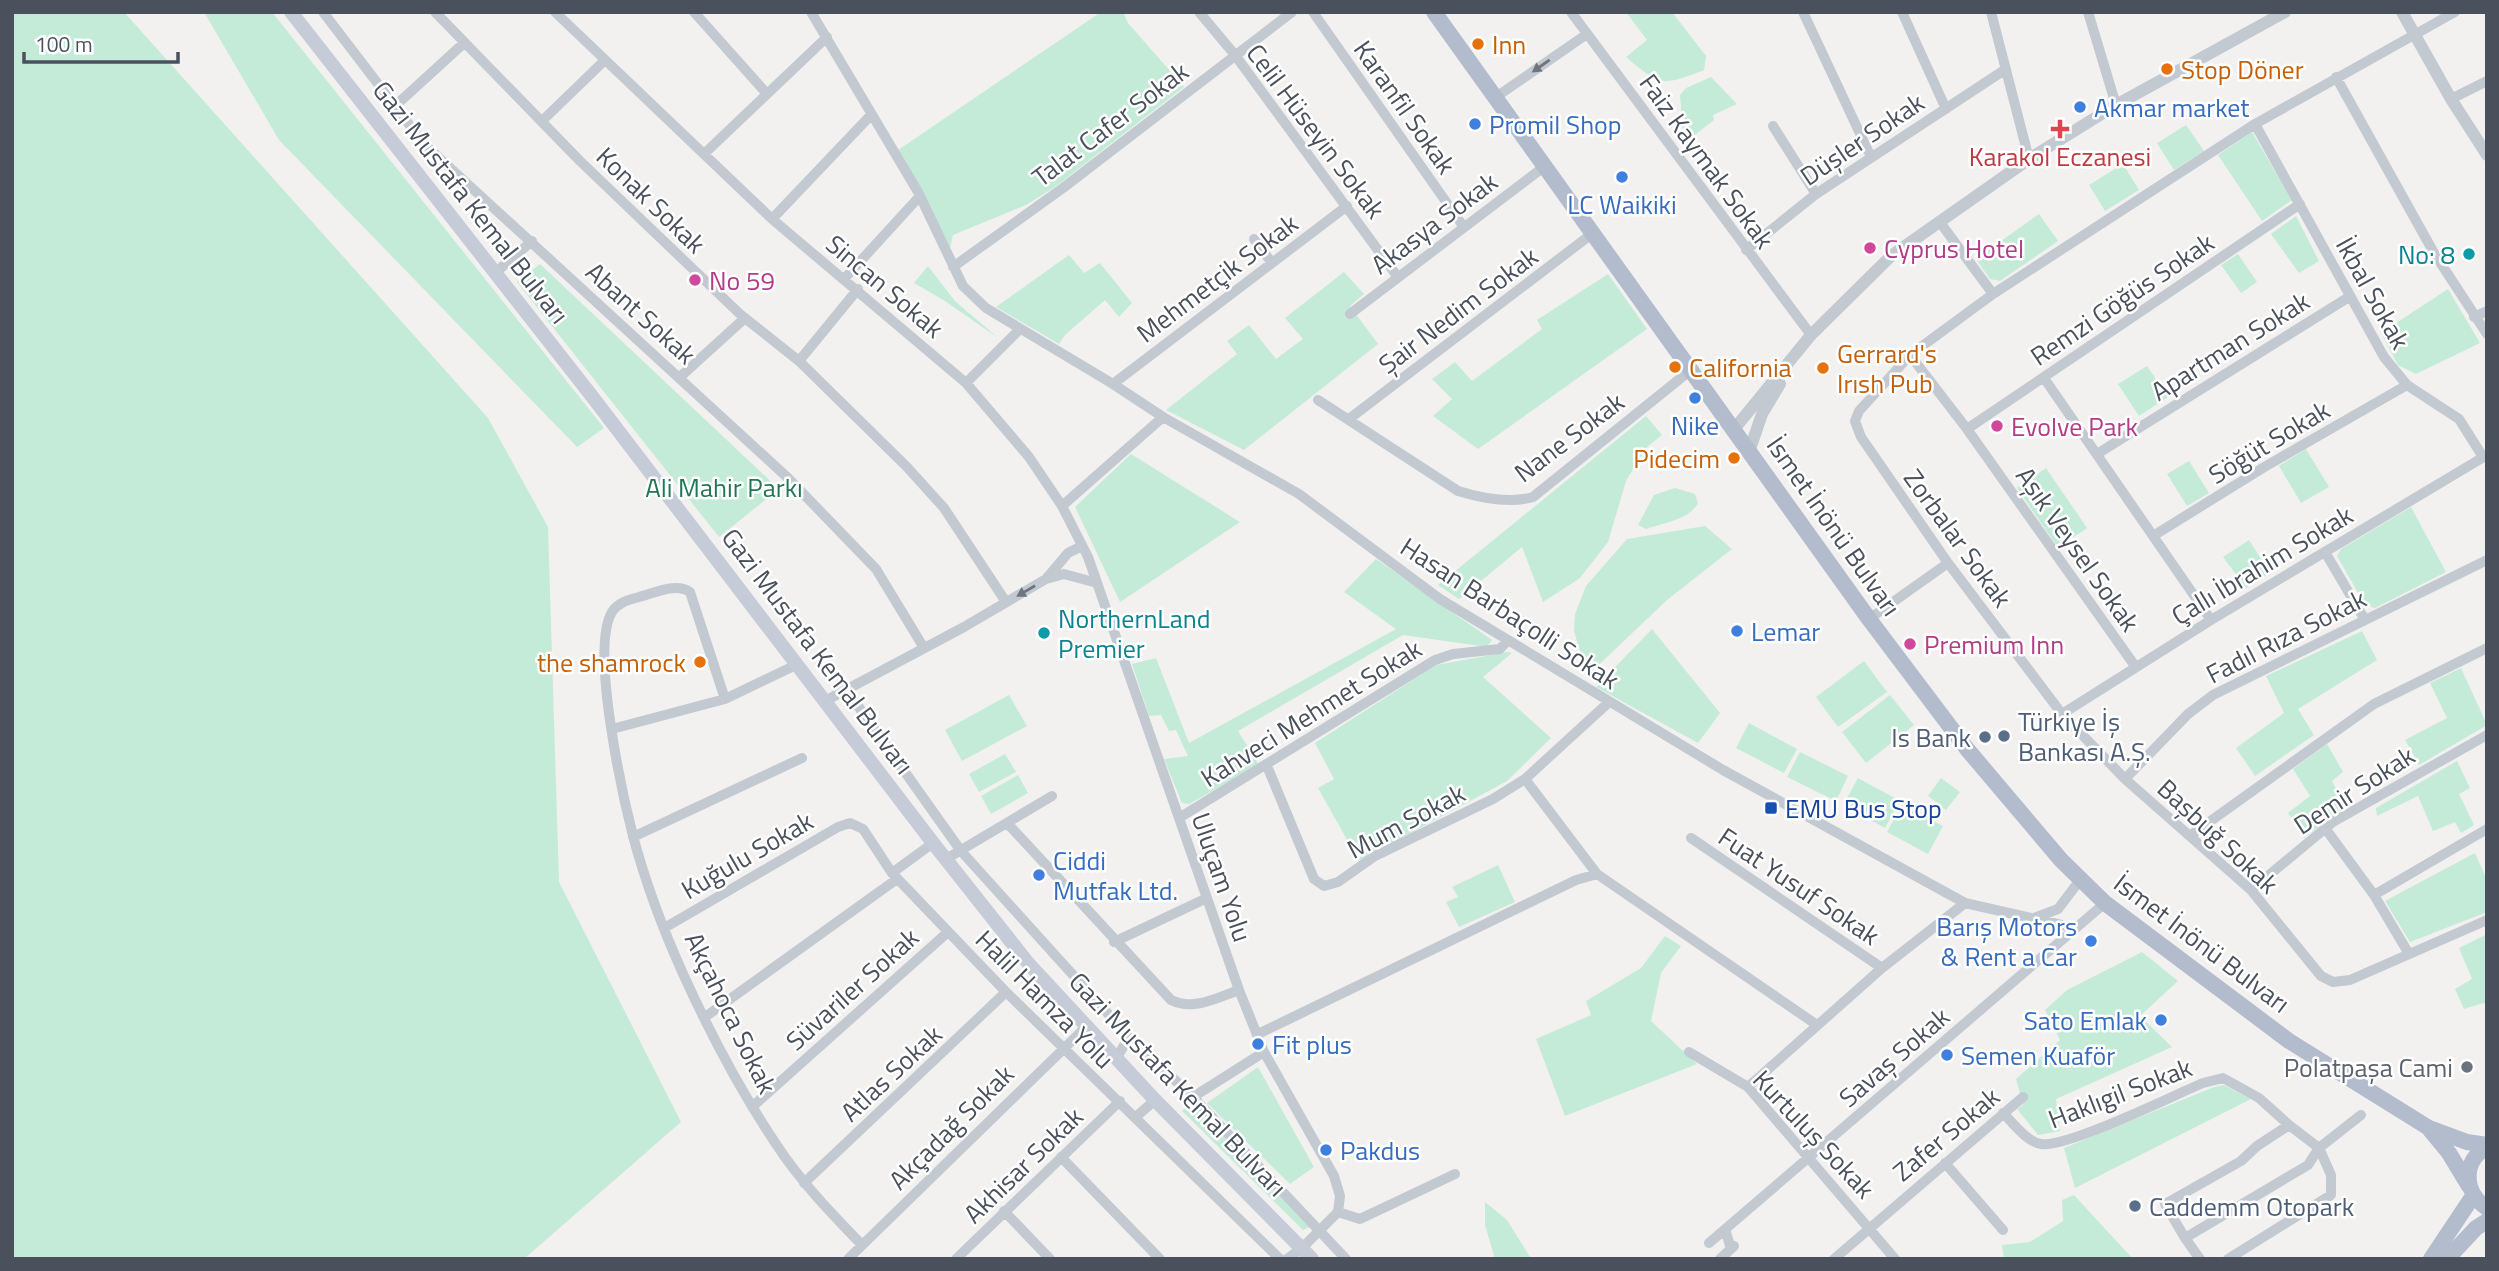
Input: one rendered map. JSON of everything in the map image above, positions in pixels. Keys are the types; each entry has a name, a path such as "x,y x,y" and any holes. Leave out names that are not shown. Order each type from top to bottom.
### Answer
{"main road":[{"name":"Gazi Mustafa Kemal Bulvarı","path":"291,12 797,664 933,844 1028,963 1155,1100 1307,1254"},
{"name":"İsmet İnönü Bulvarı","path":"1434,12 1735,428 1869,619 1998,788 2080,880 2105,903 2290,1041 2429,1128 2467,1142 2487,1146"},
{"name":"İsmet İnönü Bulvarı","path":"2429,1128 2449,1153 2471,1191 2487,1208"},
{"path":"2431,1259 2471,1191 2470,1166 2474,1158 2487,1146"},
{"path":"2447,1259 2476,1228 2487,1221"}],"street":[{"name":"Abant Sokak","path":"323,12 424,144 788,478 876,569 924,648"},
{"name":"Konak Sokak","path":"435,12 580,161 745,318 799,360 944,508 1006,602"},
{"name":"Sincan Sokak","path":"555,12 772,219 966,383 1029,457 1062,506 1082,546"},
{"path":"694,12 767,94"},
{"name":"Hasan Barbaçolli Sokak","path":"811,12 919,197 962,286 986,308 1163,417 1299,494 1440,599 1608,703 1723,770 1965,903 2075,928"},
{"name":"Celil Hüseyin Sokak","path":"1199,12 1235,55 1397,276"},
{"name":"Talat Cafer Sokak","path":"953,267 1063,188 1292,12"},
{"name":"Karanfil Sokak","path":"1313,12 1463,226"},
{"name":"Faiz Kaymak Sokak","path":"1571,12 1811,335"},
{"path":"1803,12 1871,157"},
{"path":"1902,12 1946,109"},
{"path":"1991,12 2029,159"},
{"path":"2088,12 2116,105"},
{"path":"1750,449 1762,414 1811,335 1891,256 2029,159 2116,105 2285,12"},
{"path":"2402,12 2451,99 2487,155"},
{"path":"1910,355 1993,294 2255,124 2455,12"},
{"path":"1496,97 1587,34"},
{"path":"704,154 827,37"},
{"path":"395,106 464,43"},
{"path":"542,120 605,60"},
{"name":"Düşler Sokak","path":"1746,250 1816,194 2006,69"},
{"path":"2336,77 2434,253 2487,334"},
{"path":"2451,99 2487,80"},
{"path":"772,219 871,115"},
{"name":"İkbal Sokak","path":"2255,124 2384,357 2407,385 2459,419 2485,456"},
{"path":"1773,126 1816,194"},
{"name":"Akasya Sokak","path":"1350,314 1545,166"},
{"path":"845,278 919,197"},
{"name":"Remzi Göğüs Sokak","path":"1967,429 2301,204"},
{"name":"Mehmetçik Sokak","path":"1113,384 1347,206"},
{"path":"1939,220 1993,294"},
{"name":"Şair Nedim Sokak","path":"1349,419 1593,233"},
{"path":"1254,239 1272,262"},
{"path":"495,273 531,242"},
{"path":"799,360 858,289"},
{"name":"Apartman Sokak","path":"2097,454 2349,297"},
{"path":"2474,317 2487,311"},
{"path":"680,377 745,318"},
{"path":"966,383 1020,329"},
{"name":"Zorbalar Sokak","path":"1910,355 1856,416 1855,427 1948,563 2062,714"},
{"name":"Aşık Veysel Sokak","path":"1910,355 1967,429 2135,666"},
{"path":"1735,428 1796,356"},
{"name":"Nane Sokak","path":"1318,400 1458,491 1478,497 1522,500 1533,497 1692,369"},
{"path":"2043,378 2211,620"},
{"name":"Söğüt Sokak","path":"2153,536 2266,466 2407,385"},
{"path":"1062,506 1163,417"},
{"name":"Çallı İbrahim Sokak","path":"2062,714 2135,666 2485,456"},
{"path":"1046,579 1068,553 1082,546"},
{"name":"Uluçam Yolu","path":"1082,546 1239,990 1264,1052 1334,1176 1339,1196 1338,1212"},
{"path":"2325,552 2365,620"},
{"name":"Fadıl Rıza Sokak","path":"2125,779 2188,714 2213,695 2487,560"},
{"path":"1869,619 1948,563"},
{"path":"825,701 1046,579 1064,575 1097,583"},
{"name":"Akçahoca Sokak","path":"724,699 690,592 684,588 673,588 622,602 612,611 606,629 603,658 612,729 634,837 684,975 753,1106 804,1183 862,1245"},
{"name":"Kahveci Mehmet Sokak","path":"1179,818 1435,660 1453,654 1500,649 1507,641"},
{"path":"2191,835 2302,752 2374,704 2487,648"},
{"path":"612,729 724,699 797,664"},
{"path":"846,689 961,851 1129,1037 1193,1097 1346,1259"},
{"name":"Mum Sokak","path":"1267,766 1314,879 1324,886 1338,882 1375,856 1493,799 1525,779 1608,703"},
{"name":"Başbuğ Sokak","path":"2062,714 2125,779 2251,890 2321,976 2333,982 2350,980 2409,954"},
{"name":"Demir Sokak","path":"2251,890 2325,828 2487,735"},
{"path":"634,837 802,758"},
{"path":"1525,779 1597,874 1617,891 1817,1025"},
{"path":"946,859 1052,796"},
{"name":"Halil Hamza Yolu","path":"850,823 863,829 895,876 1006,992 1137,1116 1280,1259"},
{"name":"Kuğulu Sokak","path":"666,927 850,823"},
{"path":"1008,824 1114,942 1171,1000 1182,1006 1239,990"},
{"path":"2325,828 2374,895 2409,954 2487,920"},
{"path":"2374,895 2487,829"},
{"name":"Fuat Yusuf Sokak","path":"1691,838 1882,968"},
{"path":"705,1017 895,876 933,844"},
{"path":"1258,1034 1576,880 1597,874"},
{"path":"2034,919 2059,908 2080,880"},
{"path":"1114,942 1207,898"},
{"path":"1748,1087 1882,968 1965,903"},
{"name":"Savaş Sokak","path":"1709,1242 2105,903"},
{"name":"Süvariler Sokak","path":"753,1106 948,932"},
{"name":"Atlas Sokak","path":"804,1183 1006,992"},
{"name":"Akçadağ Sokak","path":"848,1259 1062,1046 1086,1027"},
{"path":"1116,1059 1129,1037"},
{"path":"1193,1097 1264,1052"},
{"name":"Kurtuluş Sokak","path":"1689,1052 1748,1087 1895,1259"},
{"name":"Haklıgil Sokak","path":"2003,1113 2031,1140 2048,1144 2075,1136 2216,1079 2230,1081 2259,1098 2319,1148"},
{"name":"Zafer Sokak","path":"1833,1259 2023,1097"},
{"path":"1137,1116 1155,1100"},
{"name":"Akhisar Sokak","path":"956,1259 1120,1101"},
{"path":"2185,1238 2308,1165 2319,1148 2361,1115"},
{"path":"2200,1259 2165,1205 2241,1161 2257,1146 2289,1125"},
{"path":"2228,1259 2331,1195 2331,1175 2319,1148"},
{"path":"1060,1157 1160,1259"},
{"path":"1945,1163 2003,1230"},
{"path":"1286,1259 1307,1254 1320,1231 1338,1212 1360,1219 1455,1174"},
{"path":"1004,1212 1050,1259"},
{"path":"1720,1259 1732,1248 1725,1229"}],"green space":[{"path":"12,12 124,12 488,418 548,527 559,882 681,1122 524,1259 12,1259"},
{"path":"204,12 272,12 604,428 577,447 279,140"},
{"path":"1101,12 1123,12 1128,23 1184,87 1055,187 1026,205 953,235 950,248 898,150"},
{"path":"1626,12 1672,12 1706,56 1704,70 1670,81 1655,79 1647,74 1626,57 1647,40"},
{"path":"1711,77 1737,104 1713,115 1714,120 1691,138 1683,133 1680,95 1686,88"},
{"path":"2186,125 2204,151 2174,170 2157,143"},
{"path":"2252,132 2292,200 2262,221 2218,155"},
{"path":"2123,164 2139,190 2105,211 2089,185"},
{"path":"2039,214 2058,241 2000,281 1990,279 1976,259"},
{"path":"2296,216 2319,261 2299,273 2271,234"},
{"path":"2238,254 2257,282 2241,293 2221,265"},
{"path":"1069,255 1084,273 1100,263 1132,303 1119,317 1105,300 1065,335 1059,344 996,307"},
{"name":"Ali Mahir Parkı","path":"540,264 779,489 719,537 517,282"},
{"path":"928,266 955,301 998,338 914,283"},
{"path":"1344,272 1364,294 1350,306 1378,344 1244,450 1166,410 1237,354 1227,341 1249,325 1276,359 1303,339 1285,318"},
{"path":"1608,274 1647,329 1478,449 1433,416 1452,399 1432,379 1455,362 1472,381 1542,329 1537,320"},
{"path":"2448,289 2480,343 2416,374 2398,365 2381,333"},
{"path":"2147,366 2168,397 2139,416 2118,384"},
{"path":"1646,416 1662,435 1646,448 1626,481 1608,542 1580,578 1543,602 1522,547 1459,599 1438,585"},
{"path":"2306,449 2329,487 2301,503 2279,466"},
{"path":"1131,454 1240,522 1120,602 1075,507"},
{"path":"2189,461 2209,493 2187,506 2167,474"},
{"path":"2046,468 2087,528 2058,548 2017,488"},
{"path":"1675,488 1695,494 1698,503 1694,509 1675,520 1646,529 1638,525 1654,495"},
{"path":"2411,507 2446,572 2375,608 2365,605 2337,556 2341,549"},
{"path":"1705,526 1732,549 1667,600 1587,676 1574,631 1575,614 1586,586 1627,539"},
{"path":"2249,540 2270,573 2246,588 2223,557"},
{"path":"1376,559 1492,640 1487,647 1403,635 1238,731 1259,765 1189,804 1182,803 1164,759 1188,756 1176,730 1169,731 1161,715 1149,716 1132,664 1156,658 1189,743 1396,629 1344,592"},
{"path":"1652,629 1720,713 1698,743 1596,687"},
{"path":"2362,631 2377,660 2298,709 2314,735 2255,776 2236,748 2284,713 2266,676"},
{"path":"1512,653 1483,677 1551,738 1507,781 1359,861 1318,788 1334,779 1315,743 1436,665"},
{"path":"1864,661 1887,692 1838,727 1816,697"},
{"path":"2461,668 2487,725 2419,765 2405,740 2447,718 2430,683"},
{"path":"1009,695 1027,726 962,761 945,730"},
{"path":"1890,695 1914,725 1866,763 1842,732"},
{"path":"1749,723 1797,749 1784,773 1736,748"},
{"path":"2327,744 2343,772 2332,781 2346,807 2304,838 2288,813 2310,796 2293,769"},
{"path":"1800,752 1848,776 1836,801 1787,777"},
{"path":"1005,754 1016,772 979,792 969,774"},
{"path":"2457,761 2470,788 2459,794 2474,825 2461,833 2455,822 2433,831 2418,796 2377,816 2376,808"},
{"path":"1018,775 1028,793 991,814 981,796"},
{"path":"1858,778 1900,801 1885,828 1843,805"},
{"path":"1941,778 1960,792 1946,810 1928,796"},
{"path":"1902,805 1943,826 1928,854 1887,832"},
{"path":"2475,853 2487,880 2487,912 2410,942 2385,901"},
{"path":"1498,865 1515,902 1459,927 1446,902 1458,897 1452,887"},
{"path":"2487,934 2487,1005 2483,1003 2464,1009 2455,989 2472,979 2459,948"},
{"path":"1665,936 1681,946 1661,973 1651,1021 1697,1064 1565,1116 1536,1039 1591,1015 1586,1001 1641,968"},
{"path":"2142,952 2178,981 2140,1016 2172,1047 2056,1099 2060,1131 2038,1135 2017,1109 2023,1105 2016,1079 2060,1040 2045,1010 2067,990"},
{"path":"1258,1067 1314,1167 1290,1184 1207,1103"},
{"path":"2224,1085 2251,1099 2075,1188 2064,1148"},
{"path":"1191,1103 1310,1227 1303,1230 1182,1111"},
{"path":"2074,1195 2133,1259 2004,1259 2002,1245 2030,1242 2063,1221 2062,1200"},
{"path":"1485,1202 1507,1220 1530,1257 1495,1259 1485,1225"}],"place":[{"name":"Inn","path":"1478,44"},
{"name":"Stop Döner","path":"2167,69"},
{"name":"Akmar market","path":"2080,107"},
{"name":"Promil Shop","path":"1475,124"},
{"name":"Karakol Eczanesi","path":"2060,129"},
{"name":"LC Waikiki","path":"1622,177"},
{"name":"Cyprus Hotel","path":"1870,248"},
{"name":"No: 8","path":"2469,254"},
{"name":"No 59","path":"695,280"},
{"name":"California","path":"1675,367"},
{"name":"Gerrard's Irısh Pub","path":"1823,368"},
{"name":"Nike","path":"1695,398"},
{"name":"Evolve Park","path":"1997,426"},
{"name":"Pidecim","path":"1734,458"},
{"name":"Lemar","path":"1737,631"},
{"name":"NorthernLand Premier","path":"1044,633"},
{"name":"Premium Inn","path":"1910,644"},
{"name":"the shamrock","path":"700,662"},
{"name":"Türkiye İş Bankası A.Ş.","path":"2004,736"},
{"name":"Is Bank","path":"1985,737"},
{"name":"EMU Bus Stop","path":"1771,808"},
{"name":"Ciddi Mutfak Ltd.","path":"1039,875"},
{"name":"Barış Motors & Rent a Car","path":"2091,941"},
{"name":"Sato Emlak","path":"2161,1020"},
{"name":"Fit plus","path":"1258,1044"},
{"name":"Semen Kuaför","path":"1947,1055"},
{"name":"Polatpaşa Cami","path":"2467,1067"},
{"name":"Pakdus","path":"1326,1150"},
{"name":"Caddemm Otopark","path":"2135,1206"}]}
